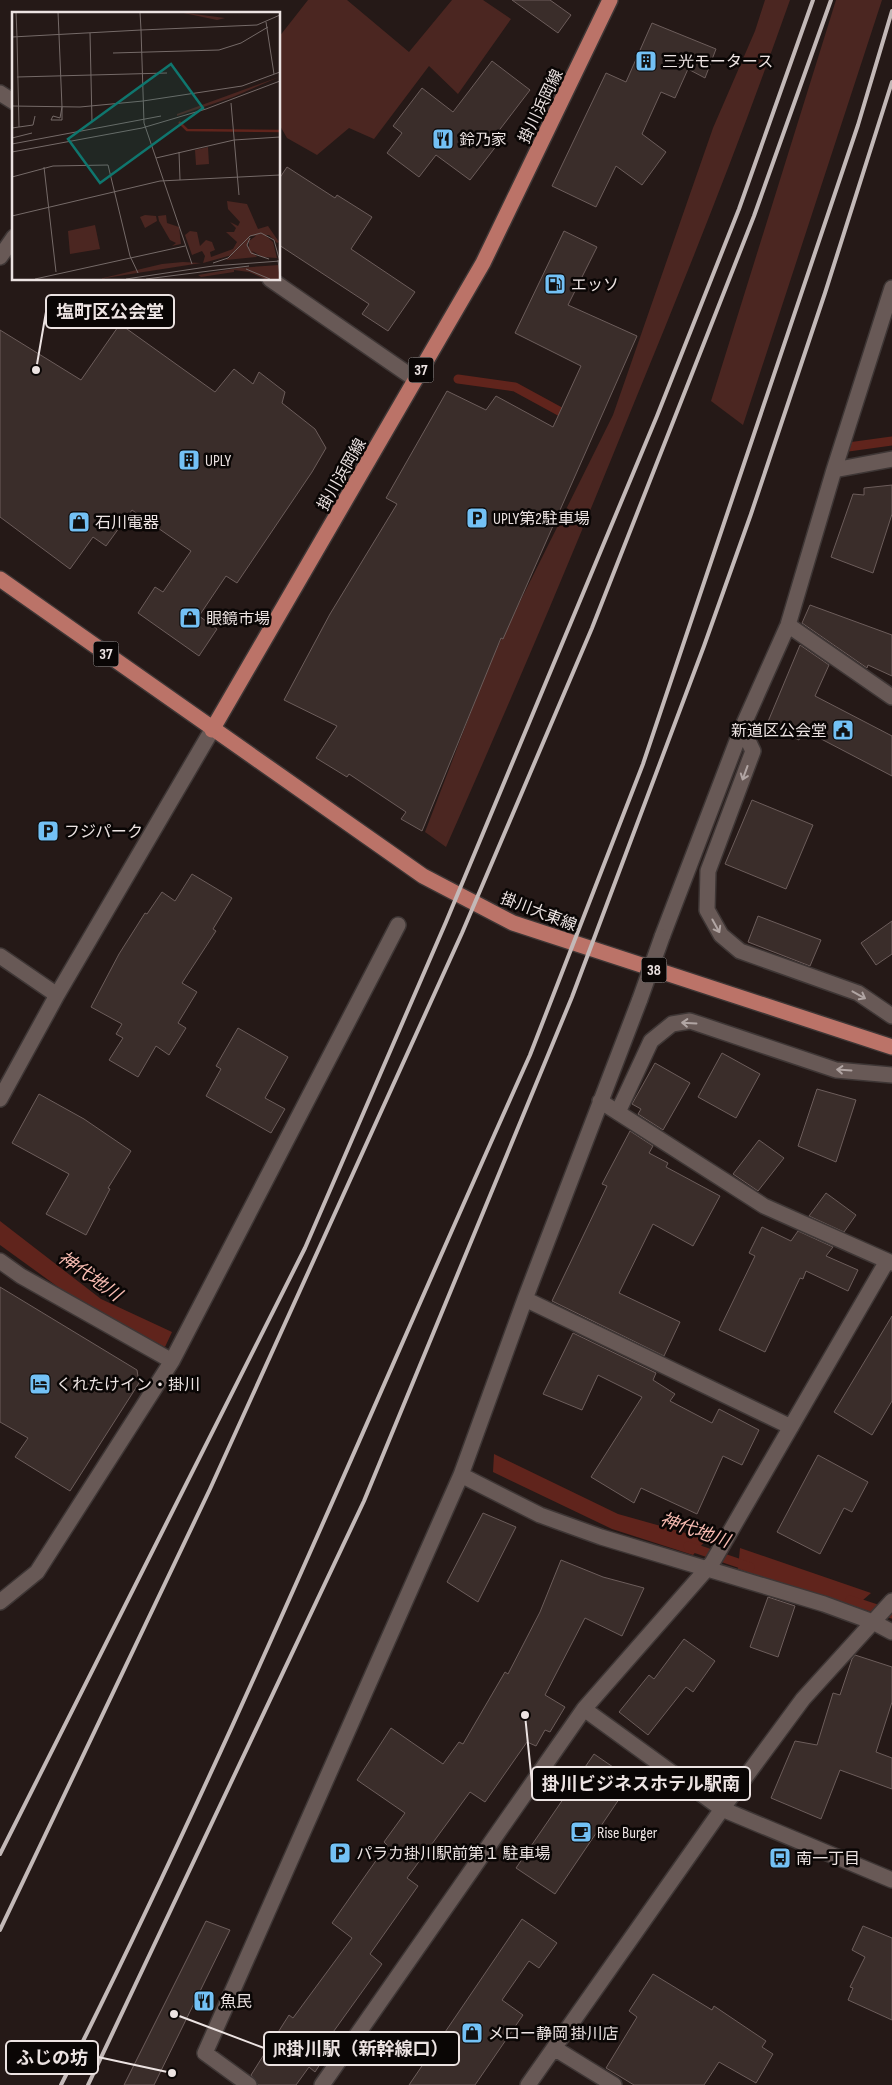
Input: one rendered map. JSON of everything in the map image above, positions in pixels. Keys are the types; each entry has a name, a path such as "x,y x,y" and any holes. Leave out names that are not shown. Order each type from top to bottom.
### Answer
{"main road":[{"name":"掛川浜岡線","path":"212,730 484,263 610,0"},
{"name":"37","path":"0,579 212,730"},
{"name":"掛川大東線","path":"212,730 423,876 512,924 892,1047"}],"street":[{"path":"0,93 12,101"},
{"path":"0,257 12,240"},
{"path":"271,280 415,379"},
{"path":"249,2085 205,2053 461,1475 525,1299 742,728 788,625 834,470 892,288"},
{"path":"834,470 892,460"},
{"path":"788,625 892,697"},
{"path":"742,728 753,751 708,872 707,910 721,935 740,951 858,993 892,1016"},
{"path":"0,1098 57,995 212,730"},
{"path":"0,1602 37,1572 172,1362 398,925"},
{"path":"0,956 57,995"},
{"path":"618,1112 651,1041 672,1024 690,1021 836,1070 892,1075"},
{"path":"322,2085 584,1709 710,1566 890,1262 764,1206 600,1101"},
{"path":"0,1262 21,1276 172,1362"},
{"path":"525,1299 791,1427"},
{"path":"461,1475 540,1515 601,1536 710,1566 874,1621 892,1632"},
{"path":"528,2085 722,1809 803,1699 892,1601"},
{"path":"584,1709 722,1809 892,1880"},
{"path":"554,2048 614,2085"}],"shaded area":[{"path":"308,0 347,0 409,52 452,0 483,0 511,19 458,94 429,66 374,139 349,128 317,155 287,138 280,126 280,36"},
{"path":"765,0 790,0 734,152 655,353 542,626 446,847 425,832 490,662 613,415 713,128 755,31"},
{"path":"836,0 882,0 743,425 711,401"},
{"path":"0,1221 101,1299 172,1332 165,1347 87,1308 0,1245"},
{"path":"494,1454 618,1514 707,1539 693,1555 612,1529 493,1472"},
{"path":"740,1548 871,1593 855,1607 738,1569"}],"building":[{"path":"512,0 550,0 571,15 558,33"},
{"path":"652,23 716,49 705,78 688,69 675,98 661,92 642,134 666,152 642,185 616,166 596,207 552,186 606,73 626,82"},
{"name":"鈴乃家","path":"492,61 530,90 491,141 497,145 470,180 436,155 419,177 387,153 402,133 393,126 422,88 453,112"},
{"path":"287,167 335,198 337,195 372,217 351,249 415,292 388,331 362,314 369,304 280,246 280,178"},
{"path":"564,231 597,247 568,305 637,336 503,639 501,638 422,831 401,819 406,812 349,774 347,777 316,758 337,726 284,700 330,614 397,504 386,498 447,391 486,410 496,396 553,427 581,366 515,333"},
{"name":"UPLY","path":"120,324 215,392 234,369 253,384 259,372 285,392 282,403 315,429 326,448 312,472 237,583 226,576 199,616 217,629 199,656 138,613 155,587 163,592 191,551 132,510 106,546 93,537 70,569 0,517 0,330 81,380"},
{"path":"892,485 892,514 873,573 831,557 853,494 864,495 864,488"},
{"path":"810,605 892,635 892,676 868,665 867,668 802,623"},
{"path":"800,645 829,665 815,696 892,736 892,776 804,730 799,740 767,724"},
{"path":"752,800 813,825 786,889 725,864"},
{"path":"192,874 232,898 213,929 216,931 182,983 197,992 178,1023 186,1028 169,1055 156,1046 138,1077 109,1060 123,1038 116,1034 122,1024 91,1007 119,954 145,913 147,914 162,892 175,901"},
{"path":"758,916 821,940 810,966 748,942"},
{"path":"892,921 892,954 876,965 861,943"},
{"path":"238,1028 288,1057 265,1098 285,1109 271,1133 206,1096 221,1069 216,1066"},
{"path":"722,1053 760,1074 736,1118 698,1097"},
{"path":"655,1063 690,1083 663,1130 638,1114 641,1109 632,1104"},
{"path":"817,1089 856,1100 836,1162 798,1146"},
{"path":"39,1094 84,1119 131,1151 108,1188 110,1189 86,1235 46,1214 69,1174 12,1143"},
{"path":"630,1131 653,1146 649,1153 668,1163 666,1167 720,1196 693,1246 653,1224 619,1293 680,1322 664,1356 552,1301 607,1186 602,1184"},
{"path":"759,1140 784,1158 758,1191 733,1174"},
{"path":"826,1193 856,1215 844,1232 809,1216"},
{"path":"762,1227 791,1241 798,1231 833,1247 826,1256 858,1270 848,1291 806,1271 803,1279 800,1278 765,1352 719,1330 755,1256 749,1253"},
{"path":"0,1287 137,1370 139,1383 70,1491 15,1457 28,1438 0,1422"},
{"path":"892,1316 892,1401 872,1435 834,1412"},
{"path":"573,1333 656,1373 653,1380 675,1394 670,1401 712,1423 719,1409 759,1430 742,1465 723,1456 697,1514 641,1488 634,1503 591,1477 642,1397 598,1375 582,1410 543,1394"},
{"path":"818,1455 868,1482 852,1512 844,1508 820,1554 777,1532"},
{"path":"483,1513 516,1527 478,1602 447,1582"},
{"path":"561,1560 603,1577 644,1588 622,1636 585,1618 545,1695 565,1707 550,1732 545,1730 536,1746 527,1742 485,1802 470,1792 407,1878 418,1886 370,1954 382,1964 326,2042 332,2046 315,2072 309,2067 296,2085 258,2085 251,2075 289,2015 293,2018 352,1938 332,1923 387,1845 384,1842 405,1813 357,1780 391,1728 443,1764 459,1742 463,1744 505,1672 508,1674 540,1612"},
{"path":"768,1597 795,1606 778,1657 750,1647"},
{"path":"684,1639 715,1661 693,1692 686,1687 648,1735 619,1712 649,1675 654,1679"},
{"path":"855,1655 892,1667 892,1702 876,1752 892,1758 892,1789 840,1770 821,1819 771,1798 795,1741 817,1745 833,1693 840,1695"},
{"path":"594,1754 632,1780 555,1894 516,1868"},
{"path":"522,1919 557,1943 539,1968 529,1961 502,2000 523,2015 475,2085 409,2085"},
{"path":"206,1921 230,1930 154,2085 124,2085"},
{"path":"863,1926 892,1938 892,2020 848,2000 853,1988 850,1987 865,1957 852,1950"},
{"path":"653,1974 712,2010 714,2006 766,2041 762,2047 773,2054 756,2083 719,2062 704,2085 634,2085 606,2068 637,2017 629,2011"}],"waterway":[{"path":"458,379 515,387 570,417"},
{"path":"841,448 892,441"},
{"name":"神代地川","path":"688,1546 750,1567"},
{"name":"神代地川","path":"850,1600 892,1614"}],"railway":[{"path":"0,1854 305,1248 446,922 657,416 739,209 813,0"},
{"path":"0,1930 210,1489 462,933 592,628 754,216 831,0"},
{"path":"61,2085 124,1958 243,1702 530,1055 643,764 858,125 892,11"},
{"path":"88,2085 364,1501 572,997 704,646 751,514 825,293 892,82"}],"place":[{"name":"三光モータース","path":"646,61"},
{"name":"鈴乃家","path":"443,139"},
{"name":"エッソ","path":"555,284"},
{"name":"塩町区公会堂","path":"36,370"},
{"name":"UPLY","path":"189,460"},
{"name":"UPLY第2駐車場","path":"477,518"},
{"name":"石川電器","path":"79,522"},
{"name":"眼鏡市場","path":"190,618"},
{"name":"新道区公会堂","path":"843,730"},
{"name":"フジパーク","path":"48,831"},
{"name":"くれたけイン・掛川","path":"40,1384"},
{"name":"掛川ビジネスホテル駅南","path":"525,1715"},
{"name":"Rise Burger","path":"581,1832"},
{"name":"パラカ掛川駅前第１ 駐車場","path":"340,1853"},
{"name":"南一丁目","path":"780,1858"},
{"name":"魚民","path":"204,2001"},
{"name":"JR掛川駅（新幹線口）","path":"174,2014"},
{"name":"メロー静岡 掛川店","path":"472,2033"},
{"name":"ふじの坊","path":"172,2073"}]}
